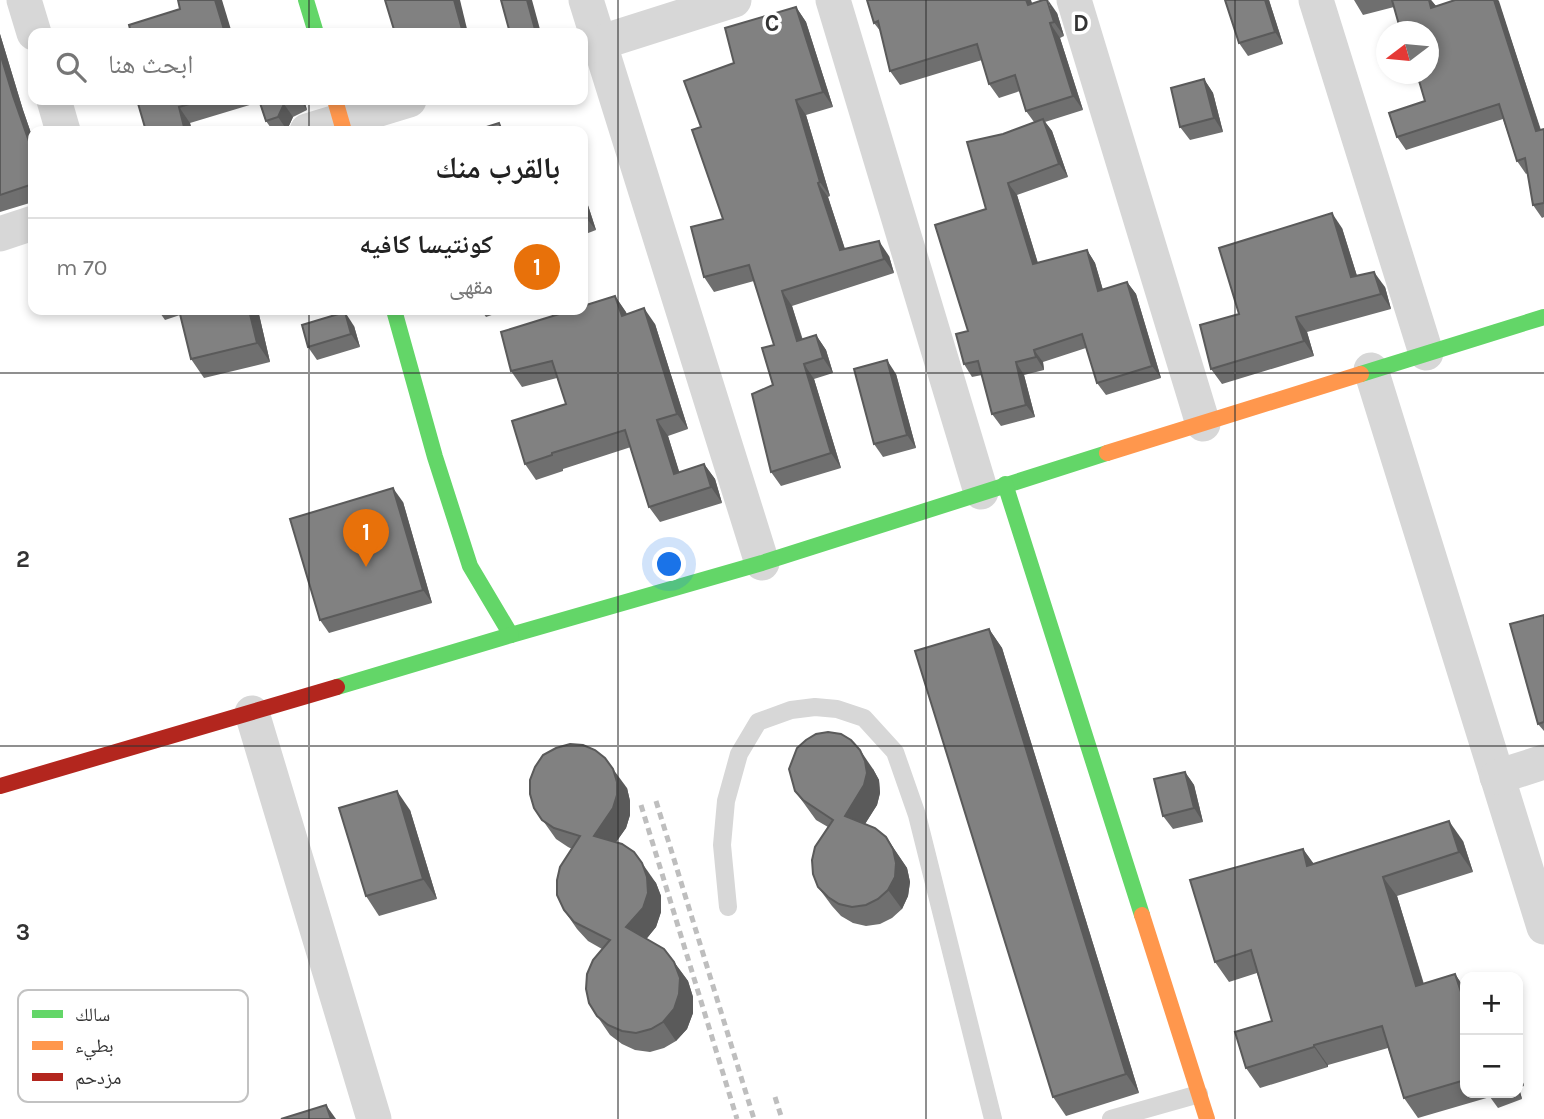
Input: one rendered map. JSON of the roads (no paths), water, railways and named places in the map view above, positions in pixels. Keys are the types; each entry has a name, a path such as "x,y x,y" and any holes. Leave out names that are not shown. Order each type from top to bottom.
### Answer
{"main road":[{"path":"306,0 314,28"},
{"path":"395,315 435,457 470,566 511,635"},
{"path":"0,786 762,563 993,488 1544,317"},
{"path":"993,488 1207,1119"}],"street":[{"path":"24,0 32,28"},
{"path":"586,0 591,45 762,563"},
{"path":"591,45 734,0"},
{"path":"832,0 993,488"},
{"path":"1074,0 1203,424"},
{"path":"1315,0 1426,353"},
{"path":"56,105 62,126"},
{"path":"319,126 340,117 389,105"},
{"path":"0,234 28,225"},
{"path":"1371,370 1544,927"},
{"path":"252,713 374,1119"},
{"path":"1497,777 1544,762"}],"lane":[{"path":"729,907 722,845 726,801 738,754 758,722 782,712 815,707 837,709 864,718 895,751 917,815 993,1119"},
{"path":"1111,1119 1199,1094"}],"railway":[{"path":"656,801 754,1119"},
{"path":"641,805 737,1119"},
{"path":"775,1097 782,1119"}],"place":[{"name":"كونتيسا كافيه","path":"366,567"}]}
